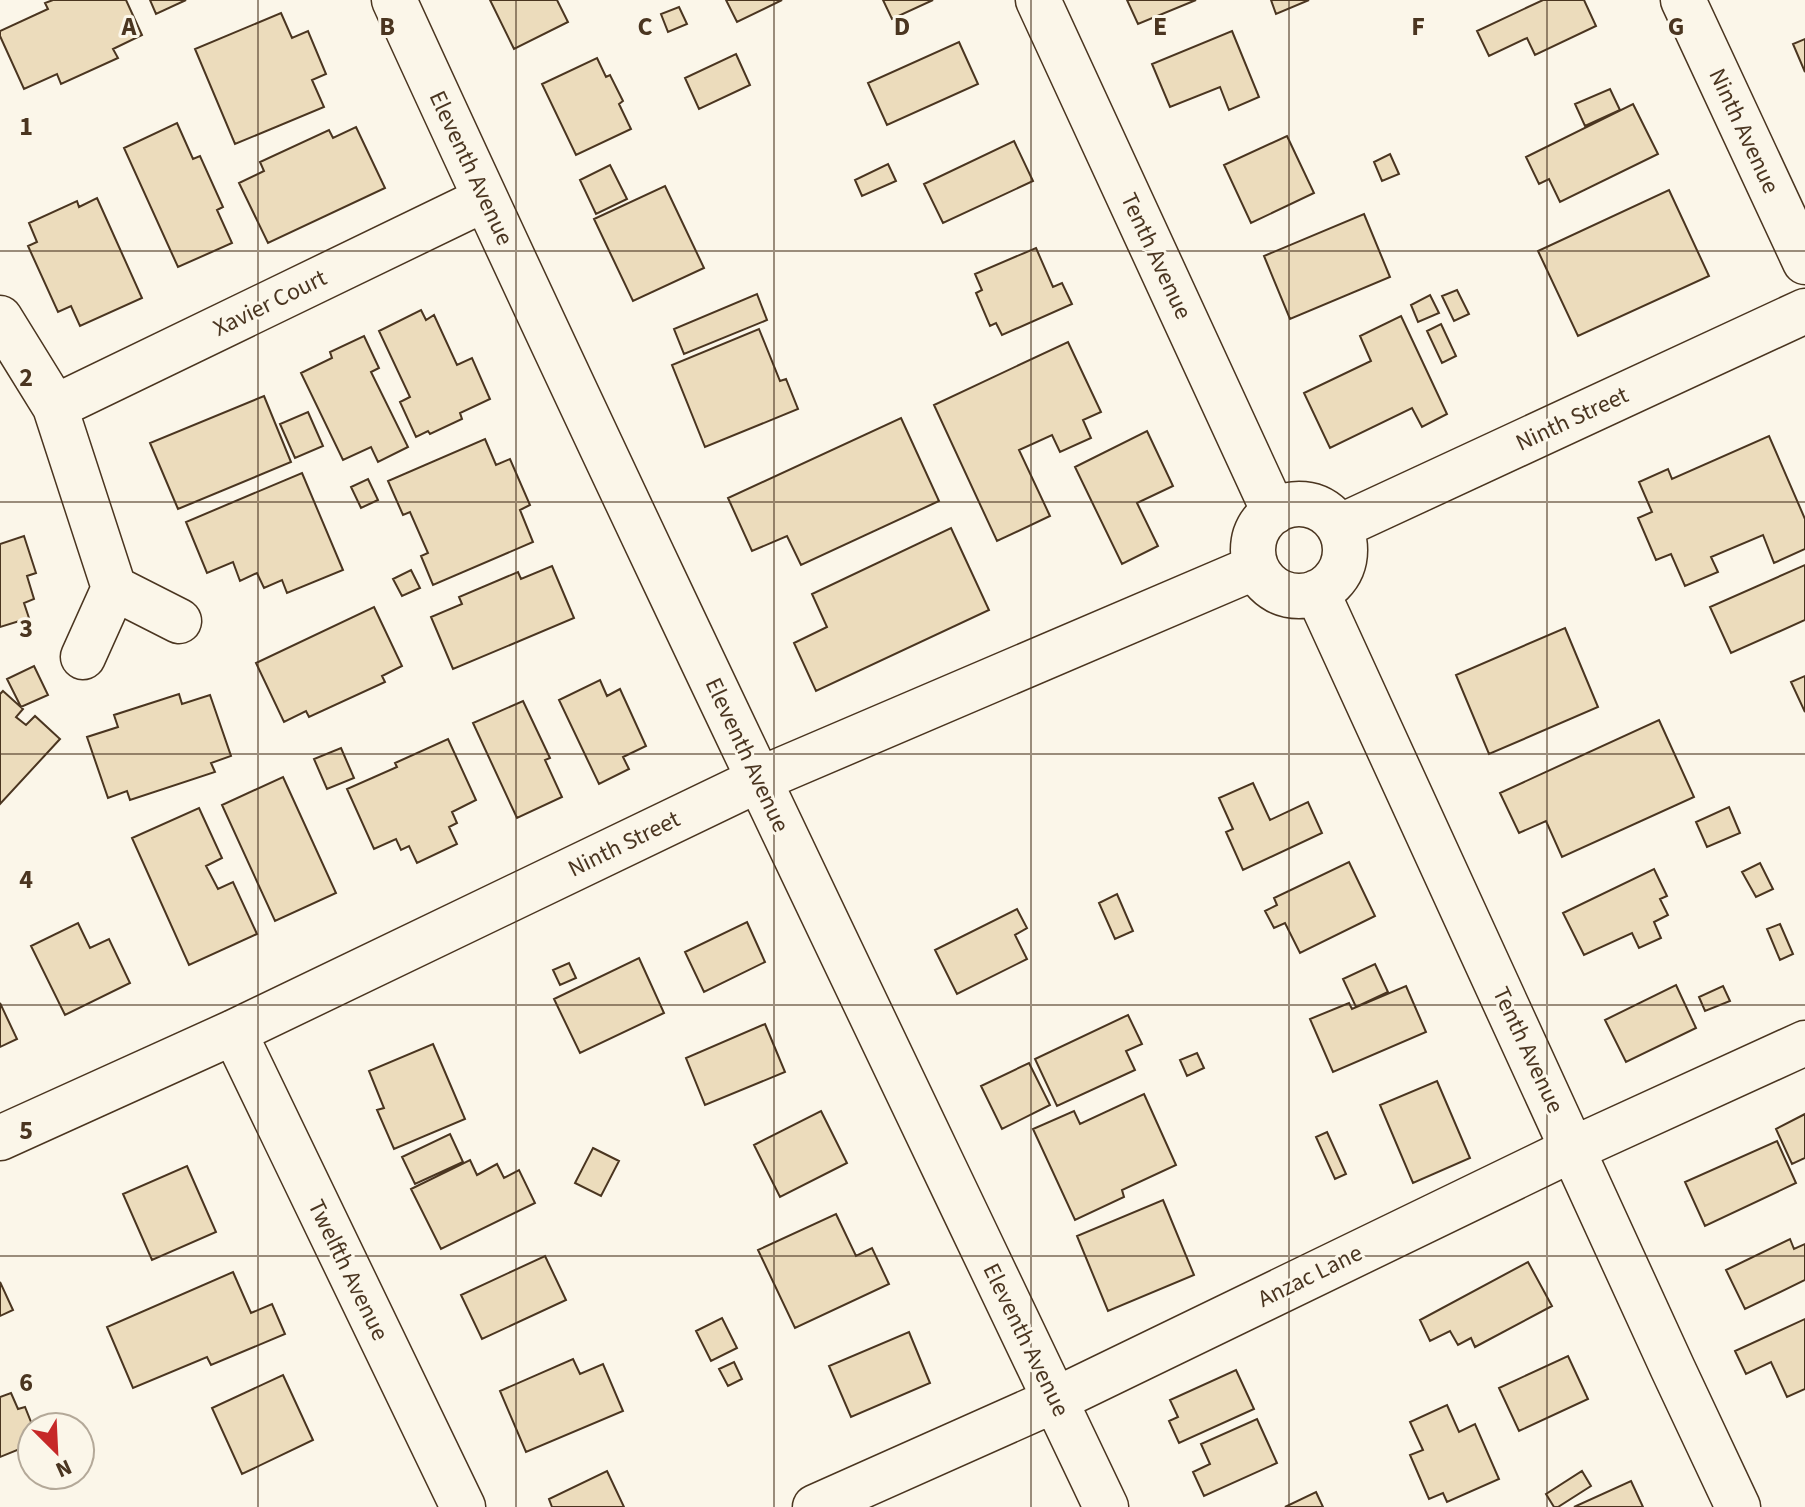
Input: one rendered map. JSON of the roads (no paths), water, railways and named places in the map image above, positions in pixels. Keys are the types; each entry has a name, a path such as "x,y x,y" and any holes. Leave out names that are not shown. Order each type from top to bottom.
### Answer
{"street":[{"name":"Eleventh Avenue","path":"394,0 758,780 1106,1507"},
{"name":"Tenth Avenue","path":"1038,0 1274,512"},
{"name":"Ninth Avenue","path":"1683,0 1805,262"},
{"name":"Xavier Court","path":"55,407 485,199"},
{"name":"Ninth Street","path":"1339,527 1805,311"},
{"path":"0,318 55,407 114,588 83,657"},
{"path":"1291,505 1310,505 1327,513 1339,527 1345,557 1340,572 1330,584 1303,596 1288,595 1274,589 1263,579 1256,567 1253,551 1255,536 1262,522 1274,512 1291,505"},
{"name":"Ninth Street","path":"0,1138 234,1032 758,780 1256,567"},
{"path":"114,588 179,621"},
{"name":"Tenth Avenue","path":"1317,592 1738,1507"},
{"name":"Twelfth Avenue","path":"234,1032 463,1507"},
{"name":"Anzac Lane","path":"815,1507 1055,1400 1573,1149 1805,1043"}]}
